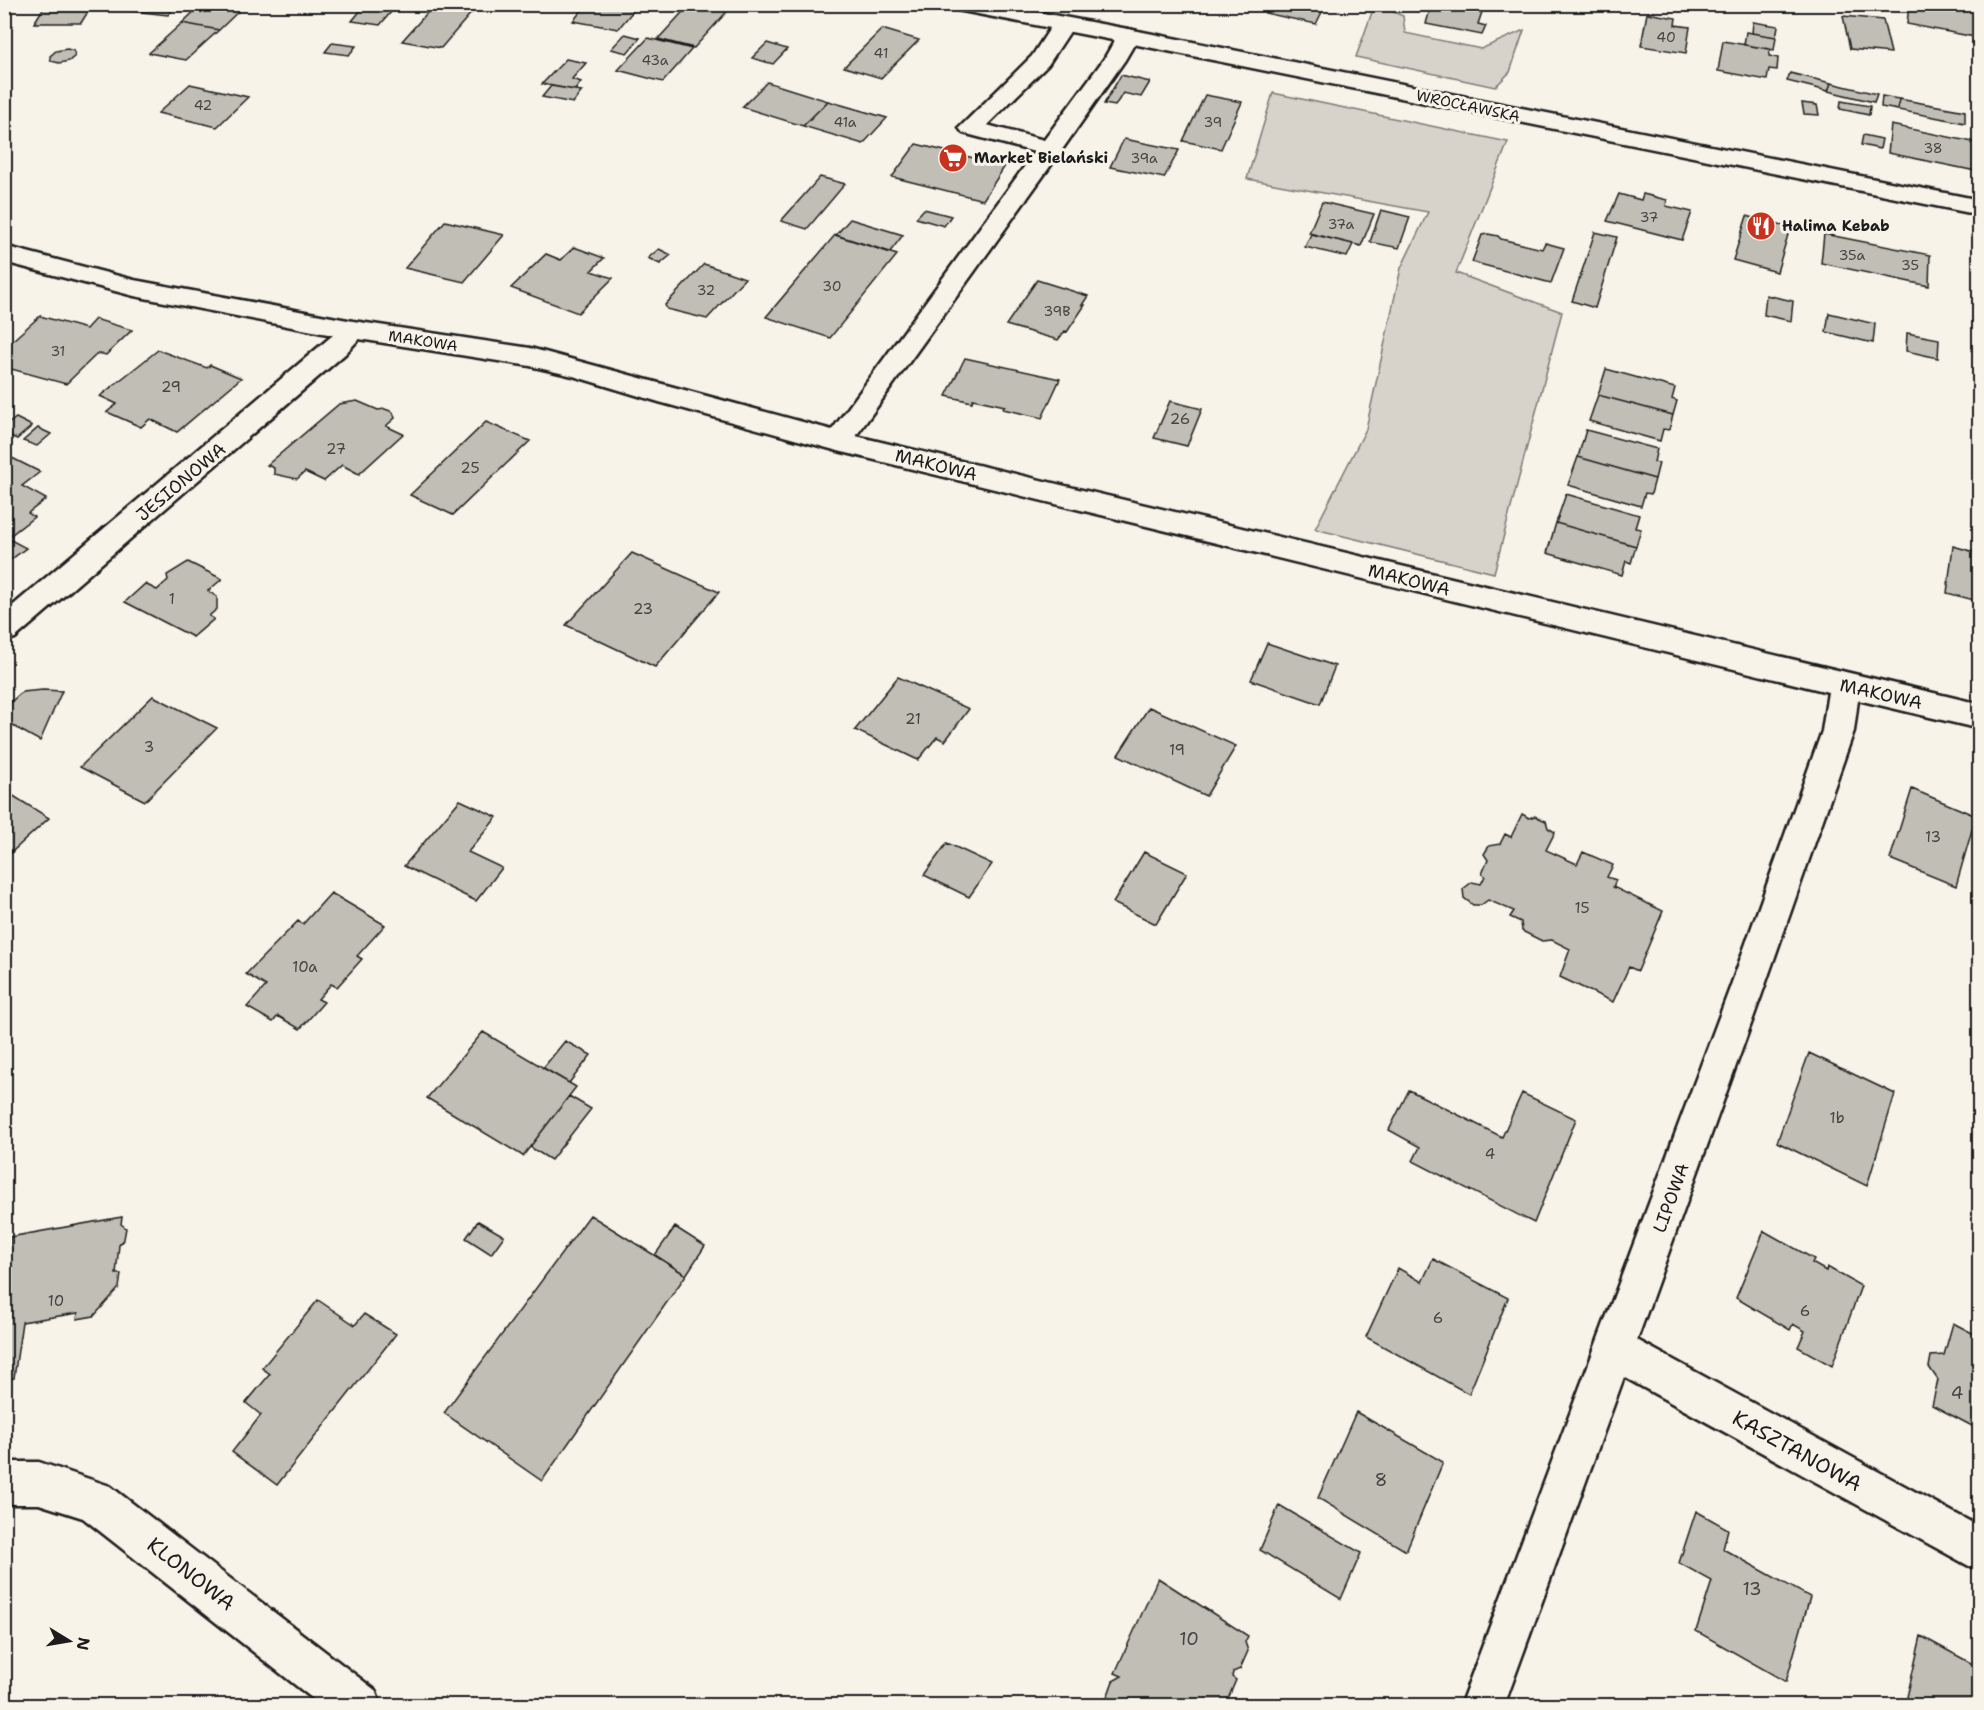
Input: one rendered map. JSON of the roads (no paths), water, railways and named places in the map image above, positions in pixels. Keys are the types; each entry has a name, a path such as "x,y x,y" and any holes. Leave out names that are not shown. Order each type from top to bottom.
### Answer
{"street":[{"name":"WROCŁAWSKA","path":"957,4 1128,36 1980,208"},
{"path":"1051,148 972,128 1040,60 1064,24"},
{"path":"838,441 1051,148 1114,60 1128,36"},
{"name":"MAKOWA","path":"4,254 134,288 353,330 530,357 577,368 659,393 838,441 1844,686 1980,717"},
{"name":"JESIONOWA","path":"4,630 206,461 336,348 353,330"},
{"name":"LIPOWA","path":"1482,1706 1747,988 1838,730 1844,686"},
{"name":"KASZTANOWA","path":"1615,1350 1980,1551"},
{"name":"KLONOWA","path":"4,1483 39,1483 95,1501 359,1706"}],"place":[{"name":"Market Bielański","path":"953,158"},
{"name":"Halima Kebab","path":"1761,226"}]}
